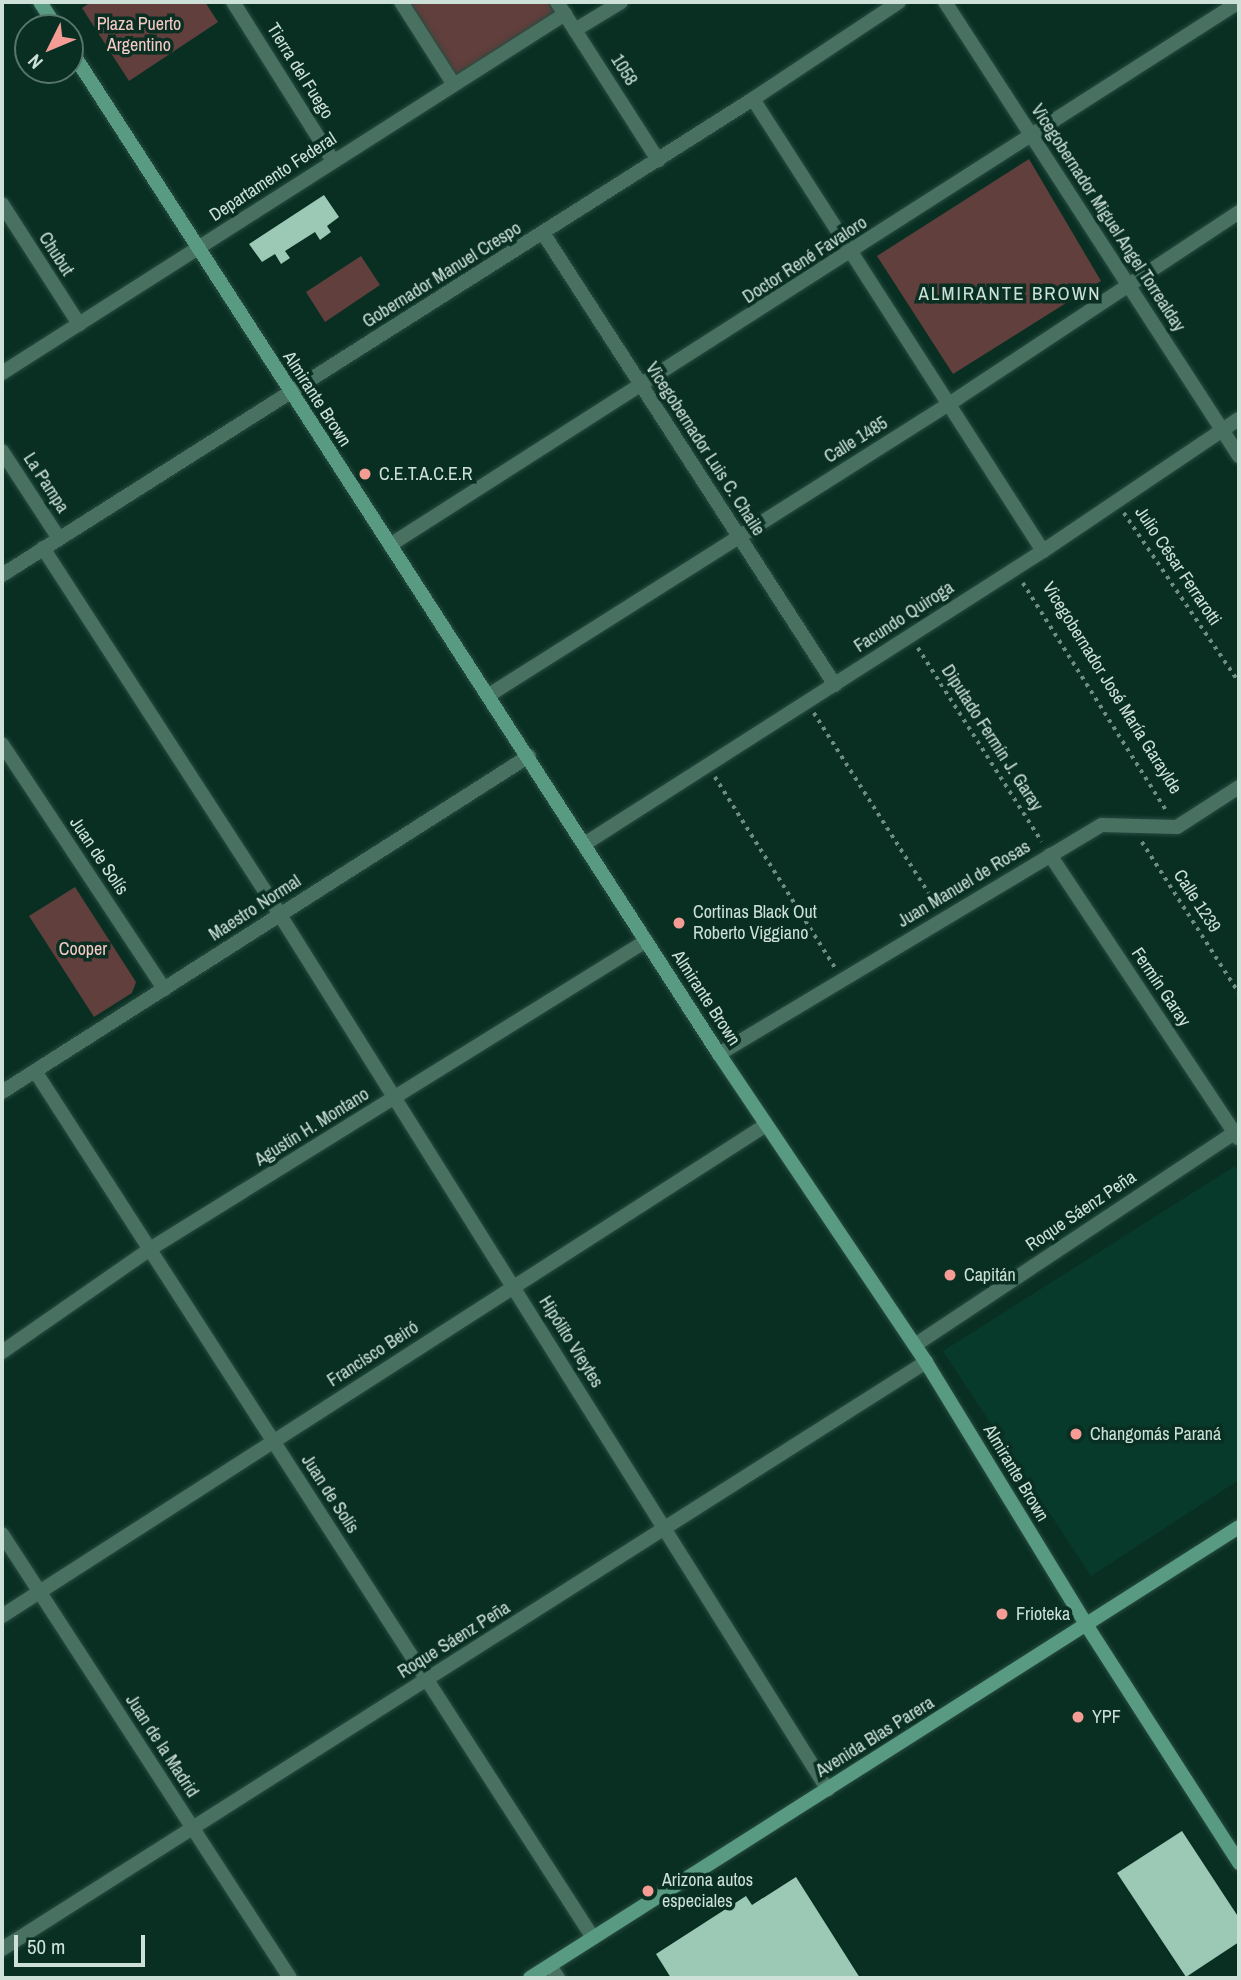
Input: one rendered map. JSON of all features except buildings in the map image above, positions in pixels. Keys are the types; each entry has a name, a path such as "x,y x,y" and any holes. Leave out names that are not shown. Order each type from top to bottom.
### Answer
{"main road":[{"name":"Almirante Brown","path":"84,71 290,394 586,843 719,1054 926,1362 1087,1626 1239,1863"},
{"name":"Avenida Blas Parera","path":"530,1978 554,1972 593,1938 1239,1527"}],"street":[{"name":"Tierra del Fuego","path":"233,2 334,161"},
{"path":"401,2 454,85"},
{"path":"575,30 621,2"},
{"name":"Gobernador Manuel Crespo","path":"2,575 58,537 290,394 658,160 899,2"},
{"name":"Vicegobernador Miguel Angel Torrealday","path":"945,2 1239,456"},
{"name":"Doctor René Favaloro","path":"390,545 852,253 1238,2"},
{"name":"Departamento Federal","path":"2,373 454,85 561,8"},
{"name":"1058","path":"561,8 658,160"},
{"path":"753,99 1043,551"},
{"name":"Chubut","path":"2,204 79,324"},
{"name":"Calle 1485","path":"489,695 948,404 1239,212"},
{"name":"Vicegobernador Luis C. Chaile","path":"543,233 835,685"},
{"name":"Facundo Quiroga","path":"586,843 1043,551 1239,419"},
{"name":"La Pampa","path":"2,451 58,537"},
{"name":"Hipólito Vieytes","path":"43,548 280,915 828,1790"},
{"name":"Juan de Solís","path":"2,744 164,989"},
{"name":"Maestro Normal","path":"2,1092 529,757"},
{"path":"1177,827 1239,787"},
{"name":"Juan Manuel de Rosas","path":"719,1054 1102,825 1177,827"},
{"name":"Fermín Garay","path":"1051,855 1237,1136"},
{"name":"Agustín H. Montano","path":"2,1352 150,1250 646,941"},
{"name":"Juan de Solís","path":"35,1071 593,1938"},
{"name":"Francisco Beiró","path":"2,1616 766,1125"},
{"name":"Roque Sáenz Peña","path":"915,1345 1237,1136"},
{"name":"Roque Sáenz Peña","path":"2,1949 926,1362"},
{"name":"Juan de la Madrid","path":"2,1534 290,1978"}],"path":[{"name":"Julio César Ferrarotti","path":"1116,501 1239,682"},
{"name":"Vicegobernador José María Garaylde","path":"1014,569 1177,827"},
{"name":"Diputado Fermín J. Garay","path":"910,636 1051,855"},
{"path":"807,702 944,918"},
{"path":"708,766 842,980"},
{"name":"Calle 1239","path":"1132,825 1239,993"}],"shaded area":[{"name":"Changomás Paraná","path":"1235,1166 1239,1174 1239,1480 1091,1576 943,1351"}],"green space":[{"name":"Plaza Puerto Argentino","path":"91,2 205,2 218,22 129,81 82,8"},
{"path":"401,2 557,2 565,14 454,85"},
{"path":"1029,159 1101,281 953,374 877,256"},
{"path":"361,256 380,285 325,322 306,292"},
{"name":"Cooper","path":"75,887 136,982 132,993 94,1017 29,916"}],"place":[{"name":"C.E.T.A.C.E.R","path":"365,474"},
{"name":"Cortinas Black Out Roberto Viggiano","path":"679,923"},
{"name":"Capitán","path":"950,1275"},
{"name":"Changomás Paraná","path":"1076,1434"},
{"name":"Frioteka","path":"1002,1614"},
{"name":"YPF","path":"1078,1717"},
{"name":"Arizona autos especiales","path":"648,1891"}],"district":[{"name":"ALMIRANTE BROWN","path":"1010,294"}]}
